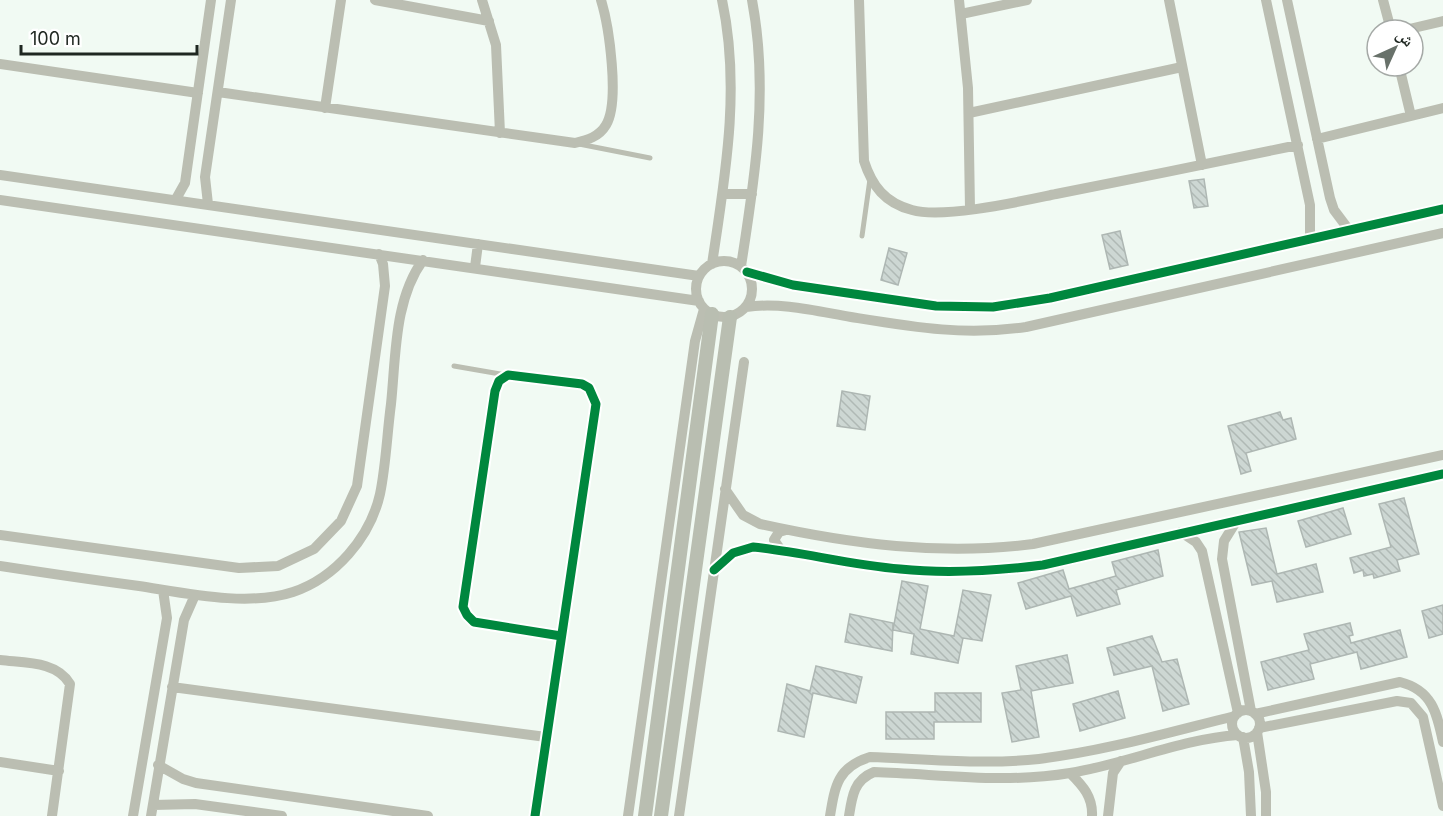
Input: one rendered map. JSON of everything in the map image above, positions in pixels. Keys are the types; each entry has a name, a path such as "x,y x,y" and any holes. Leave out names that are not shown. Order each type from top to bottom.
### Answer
{"street":[{"path":"176,200 185,183 211,0"},
{"path":"208,204 205,177 231,0"},
{"path":"325,108 341,0"},
{"path":"375,0 489,21"},
{"path":"482,0 496,45 500,74 500,134"},
{"path":"218,92 575,143 593,138 606,125 612,107 610,45 601,0"},
{"path":"711,264 728,163 731,65 722,0"},
{"path":"746,307 753,290 744,269 761,110 760,74 752,0"},
{"path":"859,0 864,161 870,179 889,200 915,211 970,209 1298,145"},
{"path":"959,0 969,114 970,209"},
{"path":"961,14 1027,0"},
{"path":"1169,0 1202,165"},
{"path":"1266,0 1310,205 1310,239"},
{"path":"1287,0 1332,204 1348,230"},
{"path":"1383,0 1388,18"},
{"path":"1425,25 1443,21"},
{"path":"0,64 198,93"},
{"path":"969,114 1182,67"},
{"path":"1402,78 1411,116"},
{"path":"1317,139 1443,108"},
{"path":"0,175 699,276"},
{"path":"723,194 752,194"},
{"path":"0,200 475,267 705,308 730,317"},
{"path":"705,308 695,341 628,813 645,814 705,308 696,284 699,276 711,264 721,261 793,285 936,306 993,308 1050,298 1443,208"},
{"path":"730,317 746,307 775,305 933,330 996,331 1026,327 1443,233"},
{"path":"475,267 478,244"},
{"path":"0,535 239,568 278,566 314,549 341,521 357,486 385,275 379,254"},
{"path":"0,566 195,595 265,597 292,592 317,581 339,565 357,543 379,495 402,311 410,281 423,260"},
{"path":"381,308 402,311"},
{"path":"661,816 730,317"},
{"path":"679,816 744,362"},
{"path":"535,816 596,404 589,388 582,384 508,375 499,381 495,391 463,607 466,615 474,622 561,636"},
{"path":"724,489 743,515 760,524 891,546 939,550 986,550 1034,544 1443,454"},
{"path":"714,570 733,553 753,547 898,569 940,572 996,571 1043,565 1443,474"},
{"path":"1237,520 1224,541 1223,563 1258,730 1266,792 1266,816"},
{"path":"781,550 774,540 779,532 786,530"},
{"path":"1181,532 1196,542 1202,551 1236,714 1233,728 1241,736 1249,772 1251,816"},
{"path":"1205,565 1213,558 1223,563"},
{"path":"134,816 167,618 163,590"},
{"path":"195,595 184,620 152,811 195,804 282,816"},
{"path":"0,660 52,667 64,673 70,684 52,816"},
{"path":"830,816 836,785 843,772 854,762 870,757 983,762 1039,759 1093,749 1236,714 1400,682 1413,686 1434,706 1443,742"},
{"path":"172,687 546,737"},
{"path":"849,816 856,786 862,777 874,772 993,779 1070,773 1205,740 1241,736 1258,730 1397,701 1411,703 1423,717 1443,806"},
{"path":"1108,816 1113,773 1121,761"},
{"path":"0,762 59,771"},
{"path":"158,765 183,779 196,783 428,816"},
{"path":"1070,773 1081,785 1092,811"},
{"path":"1092,811 1099,800 1108,804"}],"lane":[{"path":"575,143 650,158"},
{"path":"862,236 870,179"},
{"path":"454,366 508,375"}],"building":[{"path":"1204,179 1208,206 1194,208 1189,181"},
{"path":"1120,231 1128,265 1110,269 1102,235"},
{"path":"889,248 907,253 898,285 881,280"},
{"path":"842,391 870,396 865,430 837,426"},
{"path":"1280,412 1283,420 1291,418 1296,439 1246,453 1251,471 1241,474 1228,426"},
{"path":"1404,498 1419,554 1397,560 1400,571 1374,578 1373,574 1364,576 1363,570 1354,573 1350,558 1391,547 1379,504"},
{"path":"1343,508 1351,534 1306,547 1298,521"},
{"path":"1266,528 1277,574 1316,564 1323,592 1277,602 1272,581 1252,585 1239,532"},
{"path":"1158,550 1163,576 1116,590 1120,604 1077,616 1071,596 1026,609 1018,583 1063,570 1069,589 1116,576 1112,562"},
{"path":"902,581 928,586 920,629 954,636 963,590 991,595 982,641 963,638 958,663 911,654 914,634 893,630"},
{"path":"1443,605 1443,634 1429,638 1422,611"},
{"path":"850,614 893,623 892,651 845,642"},
{"path":"1350,623 1353,635 1349,636 1351,643 1400,630 1407,657 1361,669 1357,652 1310,664 1314,679 1268,690 1261,662 1309,650 1304,634"},
{"path":"1152,636 1162,662 1177,659 1189,704 1163,711 1152,666 1114,675 1107,648"},
{"path":"1067,655 1073,683 1031,691 1039,737 1012,742 1002,693 1021,690 1016,666"},
{"path":"816,666 862,677 856,703 813,693 804,737 778,731 787,684 810,691"},
{"path":"1118,691 1125,718 1080,731 1073,704"},
{"path":"935,693 981,693 981,722 934,722 934,739 886,739 886,712 935,712"}],"cycle path":[{"path":"747,272 793,285 936,306 993,307 1050,298 1443,209"},
{"path":"535,816 596,404 589,388 582,384 508,375 499,381 495,391 463,607 474,622 561,636"},
{"path":"714,570 733,553 753,547 863,565 918,571 972,571 1043,565 1443,474"}]}
